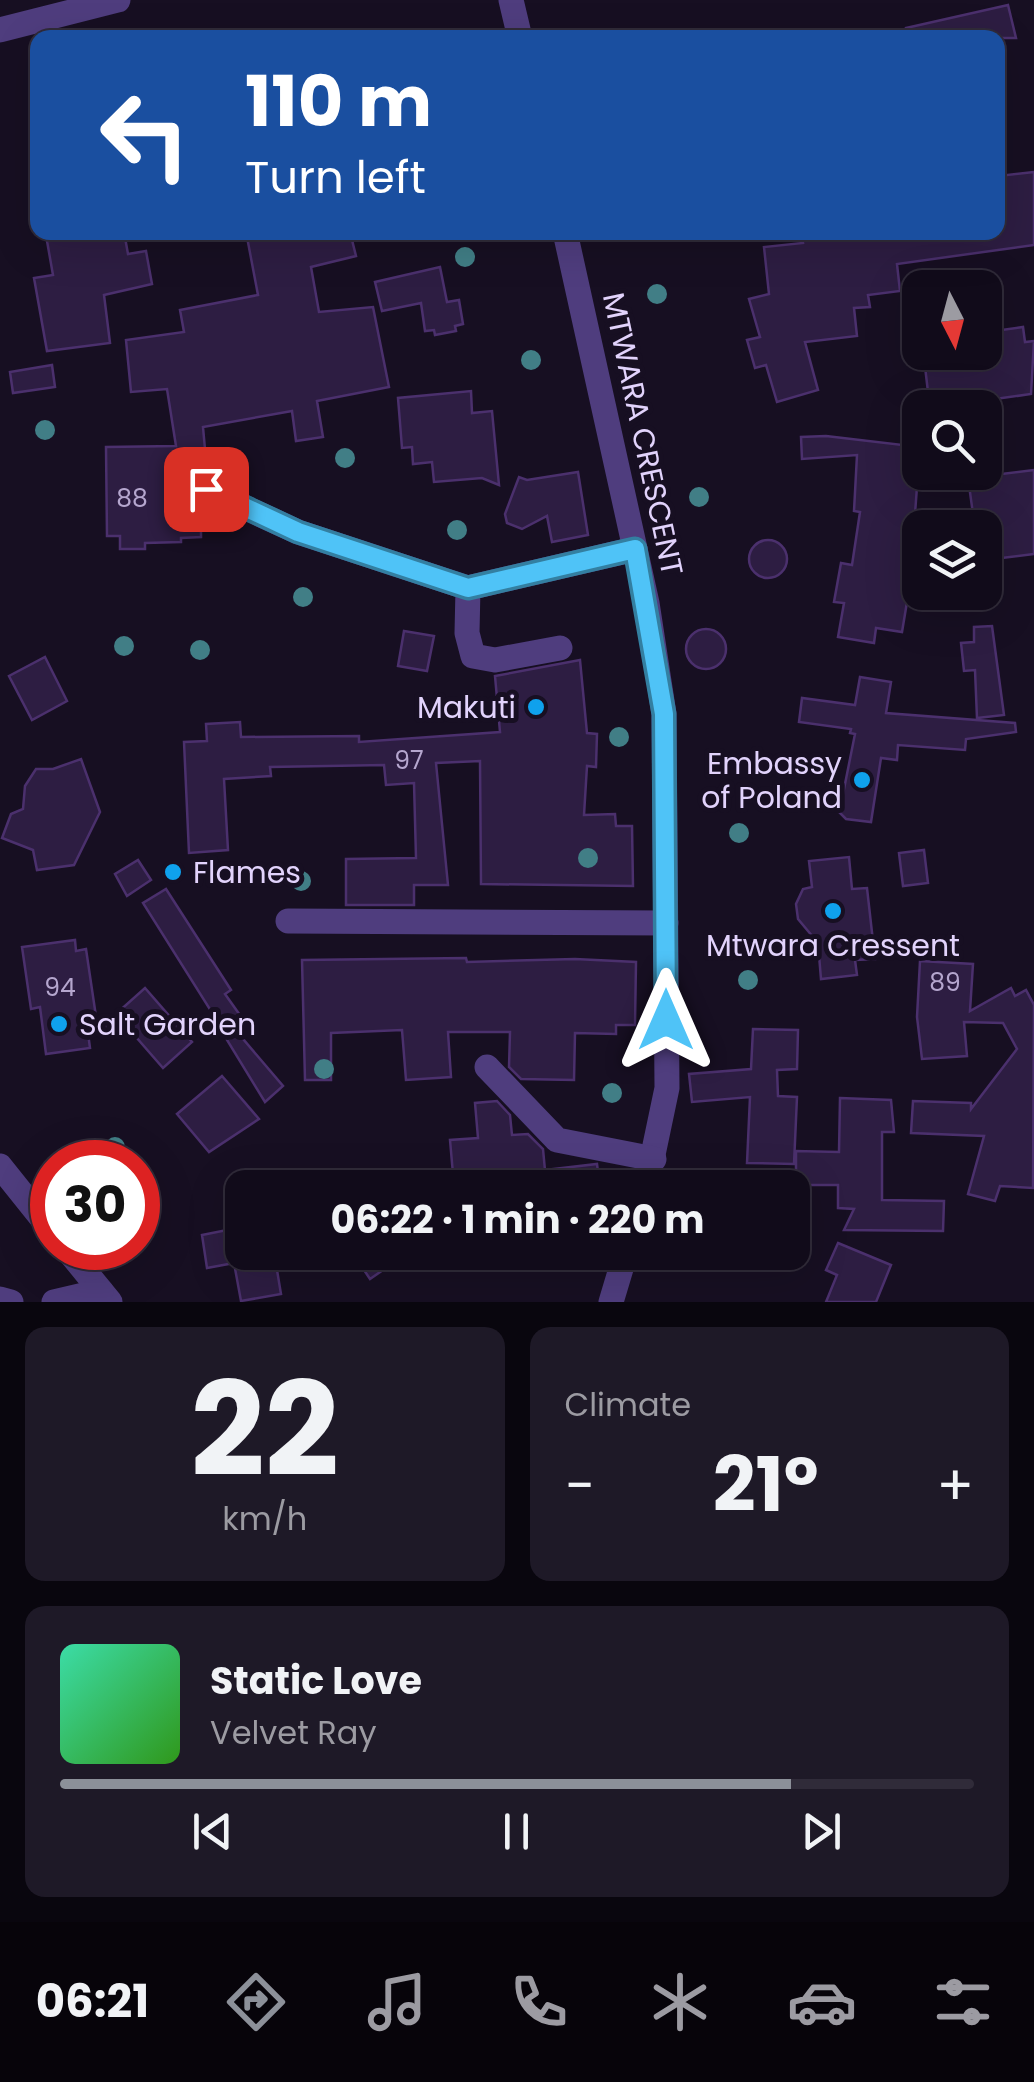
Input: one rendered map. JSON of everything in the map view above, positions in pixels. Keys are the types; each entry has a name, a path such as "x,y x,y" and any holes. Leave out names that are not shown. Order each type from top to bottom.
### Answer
{"street":[{"path":"0,30 118,0"},
{"path":"512,0 518,30"},
{"name":"MTWARA CRESCENT","path":"567,240 635,549 664,714 666,1088 651,1170"},
{"path":"206,489 298,532 468,588 635,549"},
{"path":"468,588 466,633 473,656 494,660 560,648"},
{"path":"288,921 666,923"},
{"path":"487,1067 557,1140 654,1159"},
{"path":"0,1166 30,1204"},
{"path":"84,1270 106,1296"},
{"path":"610,1302 620,1270"},
{"path":"54,1302 106,1296"},
{"path":"0,1299 11,1302"}],"building":[{"path":"1008,5 1016,38 1005,38 1005,30 906,28"},
{"path":"1034,172 1034,245 897,264 900,291 868,295 870,307 854,308 857,336 805,342 818,390 777,402 766,365 755,368 747,340 760,337 749,299 769,294 764,247 803,243 802,240 1005,240 1005,175"},
{"path":"125,240 128,254 146,251 152,284 104,295 110,343 47,351 34,278 53,275 47,241"},
{"path":"248,240 352,240 356,256 311,267 319,312 373,307 389,387 317,401 323,437 296,441 292,411 203,427 207,471 195,476 189,490 192,499 207,508 207,530 201,530 201,537 181,538 181,542 145,543 145,549 120,549 120,536 107,536 106,447 176,446 167,389 131,392 126,340 184,332 180,310 258,295"},
{"path":"440,267 447,302 459,300 463,324 455,326 456,331 435,335 434,330 425,331 421,303 382,311 375,282"},
{"path":"1023,327 1025,342 1034,341 1031,394 1002,398 1002,390 928,390 925,370 1002,370 1002,330"},
{"path":"52,365 55,387 13,393 10,372"},
{"path":"471,391 472,413 492,411 499,485 482,478 434,482 432,462 413,464 412,447 402,448 398,398"},
{"path":"801,437 902,445 902,490 917,490 915,510 902,510 902,610 906,610 902,632 876,628 874,643 838,637 844,603 834,602 841,563 852,565 860,512 854,511 857,455 802,459"},
{"path":"1034,470 1034,554 1002,558 1002,510 972,510 970,490 1002,490 1002,474"},
{"path":"578,472 588,535 552,542 547,516 522,529 507,523 505,514 519,477 527,480"},
{"path":"768,540 781,546 787,559 781,572 768,578 755,572 749,559 755,546"},
{"path":"992,626 1004,715 977,718 975,670 964,671 961,643 974,642 974,627"},
{"path":"706,629 720,635 726,649 720,663 706,669 692,663 686,649 692,635"},
{"path":"404,631 434,636 427,671 398,666"},
{"path":"45,657 67,701 32,720 9,676"},
{"path":"580,660 587,733 597,734 596,767 587,766 584,815 615,814 616,826 632,826 633,886 481,884 480,761 436,763 448,885 414,885 414,905 346,905 346,859 416,858 414,783 386,785 384,765 270,767 271,776 224,779 228,850 189,853 184,742 207,741 206,724 240,722 241,737 359,736 359,742 500,732 495,676"},
{"path":"860,677 891,682 886,713 1015,723 1016,732 966,739 965,750 898,745 897,760 881,758 871,822 846,819 836,809 835,800 843,794 855,734 850,733 851,729 799,722 802,698 855,705"},
{"path":"81,759 100,812 74,865 37,870 33,850 2,838 11,814 23,809 25,786 36,769 53,769"},
{"path":"924,850 928,883 903,886 899,853"},
{"name":"Mtwara Cressent","path":"849,857 852,889 867,888 875,959 855,960 857,975 821,979 818,943 798,919 796,904 803,889 812,887 809,861"},
{"path":"138,860 151,880 127,896 115,874"},
{"path":"166,889 231,990 225,994 247,1025 228,1038 143,903"},
{"path":"75,940 76,951 86,949 98,1030 145,988 192,1042 163,1068 129,1029 88,1033 90,1048 46,1054 40,1007 31,1009 22,947"},
{"path":"466,958 467,962 636,962 635,1025 616,1025 616,1034 575,1033 574,1080 521,1079 509,1067 510,1032 448,1032 451,1077 406,1080 402,1030 331,1033 331,1080 305,1080 302,960"},
{"path":"920,961 973,964 970,1011 1011,988 1015,996 1026,990 1034,1005 1033,1188 1000,1186 995,1201 968,1194 984,1136 911,1133 913,1101 971,1103 971,1109 1017,1049 1003,1023 964,1022 967,1056 922,1059 917,1017"},
{"path":"753,1029 798,1030 797,1069 777,1070 778,1096 797,1097 794,1164 747,1163 750,1097 692,1102 689,1074 751,1069"},
{"path":"238,1033 283,1086 265,1102 227,1040"},
{"path":"222,1076 259,1119 209,1152 177,1114"},
{"path":"840,1098 891,1100 894,1132 882,1132 882,1200 944,1201 943,1231 844,1230 854,1209 838,1208 838,1185 810,1185 810,1170 796,1170 796,1151 839,1152"},
{"path":"497,1101 510,1115 512,1135 528,1134 543,1149 545,1170 453,1170 450,1140 478,1138 475,1103"},
{"path":"597,1164 598,1170 545,1170"},
{"path":"225,1230 225,1265 207,1268 202,1235"},
{"path":"838,1243 891,1265 876,1302 826,1302 837,1275 826,1270"},
{"path":"235,1270 277,1270 281,1294 241,1301"},
{"path":"364,1270 383,1270 370,1279"}],"place":[{"name":"Makuti","path":"536,707"},
{"name":"Embassy of Poland","path":"862,780"},
{"name":"Flames","path":"173,872"},
{"name":"Mtwara Cressent","path":"833,911"},
{"name":"Salt Garden","path":"59,1024"}],"route":[{"path":"206,489 298,532 468,588 635,549 664,714 666,1020"}]}
